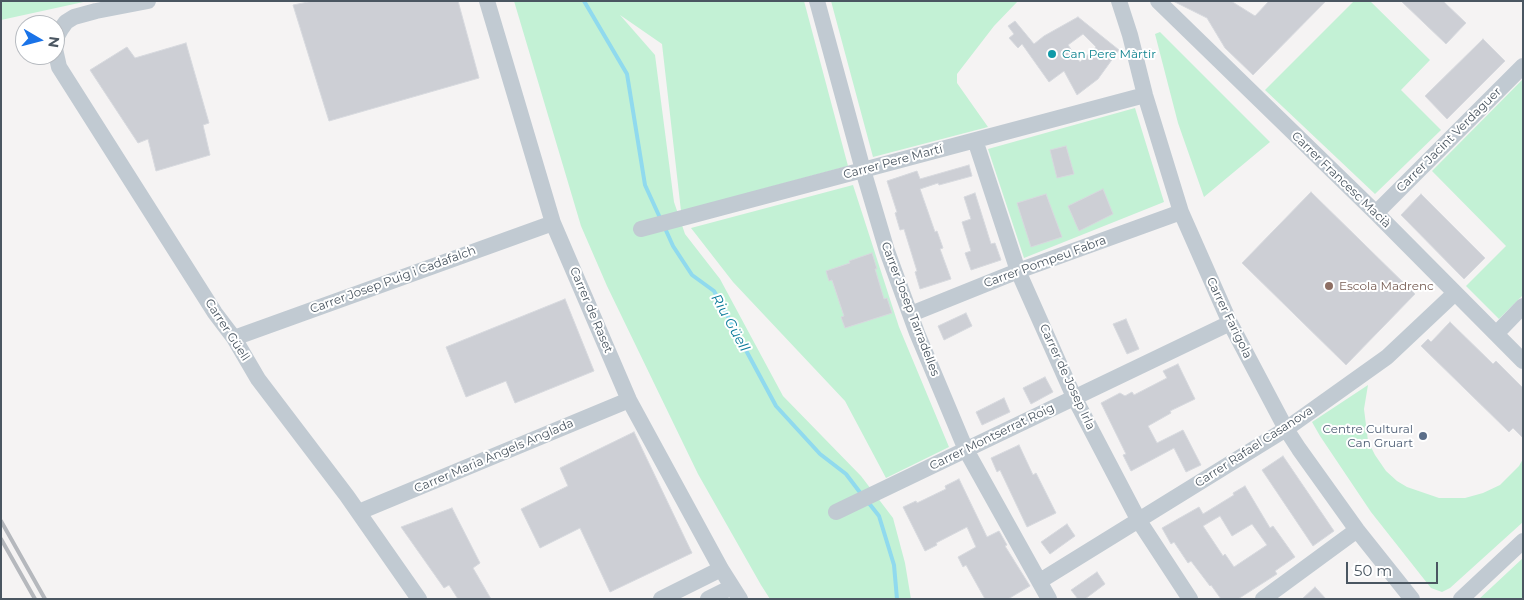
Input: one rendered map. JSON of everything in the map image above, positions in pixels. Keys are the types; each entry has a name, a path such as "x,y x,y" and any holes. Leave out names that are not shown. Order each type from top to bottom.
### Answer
{"street":[{"name":"Carrer Güell","path":"65,23 74,17 96,10 148,1"},
{"name":"Carrer de Raset","path":"487,1 553,223 629,400 736,593"},
{"name":"Carrer Josep Tarradelles","path":"818,1 863,170 887,251 917,333 966,450 1049,599"},
{"name":"Carrer Farigola","path":"1119,1 1130,35 1144,94 1181,212 1230,323 1286,429 1299,449 1357,530 1412,599"},
{"name":"Carrer Francesc Macià","path":"1158,1 1376,213 1523,361"},
{"name":"Carrer Güell","path":"59,65 215,313 234,338 258,379 359,512 419,599"},
{"name":"Carrer Jacint Verdaguer","path":"1376,213 1523,66"},
{"name":"Carrer Pere Martí","path":"641,229 1144,94"},
{"name":"Carrer de Josep Irla","path":"975,140 1018,271 1074,397 1139,521 1190,599"},
{"name":"Carrer Pompeu Fabra","path":"911,314 1018,271 1181,212"},
{"name":"Carrer Josep Puig i Cadafalch","path":"234,338 553,223"},
{"name":"Carrer Rafael Casanova","path":"1040,582 1286,429 1387,357 1455,293"},
{"path":"1496,334 1523,306"},
{"name":"Carrer Montserrat Roig","path":"836,512 1230,323"},
{"name":"Carrer Maria Àngels Anglada","path":"359,512 629,400"},
{"path":"1264,599 1357,530"},
{"path":"1461,599 1523,541"},
{"path":"661,599 721,569"},
{"path":"708,599 736,593"}],"green space":[{"path":"1,1 88,1 24,15 15,15 15,17 1,20"},
{"path":"514,1 804,1 848,166 681,211 662,44 620,15 655,55 674,202 685,234 720,279 783,396 861,476 893,518 905,563 911,599 770,599 698,474 607,286 581,226"},
{"path":"831,1 1018,1 994,26 957,74 957,83 988,127 873,157"},
{"path":"1354,1 1370,1 1430,60 1401,90 1441,130 1375,194 1265,90"},
{"path":"1160,32 1270,142 1204,197 1178,123 1155,34"},
{"path":"1523,79 1523,295 1499,319 1466,286 1506,246 1432,171"},
{"path":"1135,108 1164,202 1024,258 988,149"},
{"path":"853,185 899,327 949,447 886,478 845,401 733,282 691,228"},
{"path":"1368,385 1364,409 1368,441 1386,471 1407,487 1439,498 1465,498 1483,493 1500,485 1519,466 1523,459 1523,522 1450,588 1442,592 1431,588 1371,512 1312,422"},
{"path":"1523,558 1523,599 1479,599"}],"building":[{"path":"313,1 458,1 479,78 329,121 293,5"},
{"path":"1173,1 1231,1 1255,16 1269,1 1326,1 1253,75 1225,48 1207,18"},
{"path":"1401,1 1443,1 1466,23 1446,44"},
{"name":"Can Pere Màrtir","path":"1078,17 1119,50 1098,79 1077,95 1064,71 1049,82 1022,44 1018,48 1009,38 1014,34 1008,26 1015,21 1034,44 1044,36","holes":["1083,34 1096,47 1080,62 1068,45"]},
{"path":"1483,39 1505,61 1447,119 1425,96"},
{"path":"186,43 209,123 203,125 210,155 156,171 148,139 138,143 90,70 127,47 135,58"},
{"path":"1066,146 1074,174 1057,178 1050,150"},
{"path":"969,165 972,176 920,189 935,232 937,231 943,248 940,249 951,279 920,289 915,272 917,271 904,229 900,230 895,213 897,212 887,181 917,171 920,179"},
{"path":"1103,189 1113,214 1079,231 1068,206"},
{"path":"1311,192 1415,294 1346,365 1242,263"},
{"path":"975,193 991,244 995,243 1001,260 971,270 965,253 971,251 962,222 971,219 964,197"},
{"path":"1046,194 1062,237 1031,247 1017,203"},
{"path":"1421,194 1485,258 1464,279 1401,215"},
{"path":"872,253 884,299 887,298 892,313 845,328 841,317 844,316 832,280 829,281 826,271"},
{"path":"565,299 594,371 515,403 506,381 466,397 446,347"},
{"path":"966,313 972,326 944,340 938,326"},
{"path":"1126,319 1139,349 1127,354 1113,324"},
{"path":"1450,322 1493,364 1496,361 1523,388 1523,438 1513,428 1509,432 1421,346 1428,339 1431,342"},
{"path":"1178,364 1195,399 1170,411 1171,413 1148,426 1157,443 1183,430 1201,465 1186,472 1174,448 1131,471 1123,455 1126,454 1101,403 1120,393 1125,396 1132,392 1134,395 1167,378 1163,371"},
{"path":"1045,377 1053,392 1031,404 1023,388"},
{"path":"1004,398 1010,412 982,425 976,412"},
{"path":"634,432 692,553 610,592 580,528 540,548 521,509 568,486 560,468"},
{"path":"1019,445 1033,475 1036,473 1056,513 1027,527 1000,470 997,472 991,458"},
{"path":"1283,456 1334,531 1313,546 1262,470"},
{"path":"959,479 987,537 999,531 1007,545 1005,546 1030,586 1008,599 985,599 966,565 963,567 958,557 976,547 967,527 925,551 903,507 916,501 917,503 946,489 945,486"},
{"path":"1245,486 1270,528 1273,526 1295,557 1275,571 1277,574 1238,599 1221,599 1191,561 1188,563 1174,542 1171,544 1162,528 1199,507 1203,514 1234,495 1233,493","holes":["1220,516 1232,536 1252,524 1267,545 1234,567 1225,554 1223,556 1203,526"]},
{"path":"452,508 480,563 473,568 491,599 458,599 449,585 444,588 401,527"},
{"path":"1067,524 1075,536 1050,554 1041,542"},
{"path":"1097,572 1105,584 1085,599 1078,599 1071,590"},
{"path":"1315,587 1326,599 1302,599"}],"waterway":[{"name":"Riu Güell","path":"584,1 627,74 645,185 661,220"},
{"name":"Riu Güell","path":"664,226 673,246 692,275 714,291 776,406 820,454 846,474 862,495"},
{"name":"Riu Güell","path":"868,502 879,516 894,565 897,599"}],"railway":[{"path":"1,521 45,599"},
{"path":"1,539 35,599"}],"place":[{"name":"Can Pere Màrtir","path":"1052,54"},
{"name":"Escola Madrenc","path":"1329,286"},
{"name":"Centre Cultural Can Gruart","path":"1423,436"}]}
